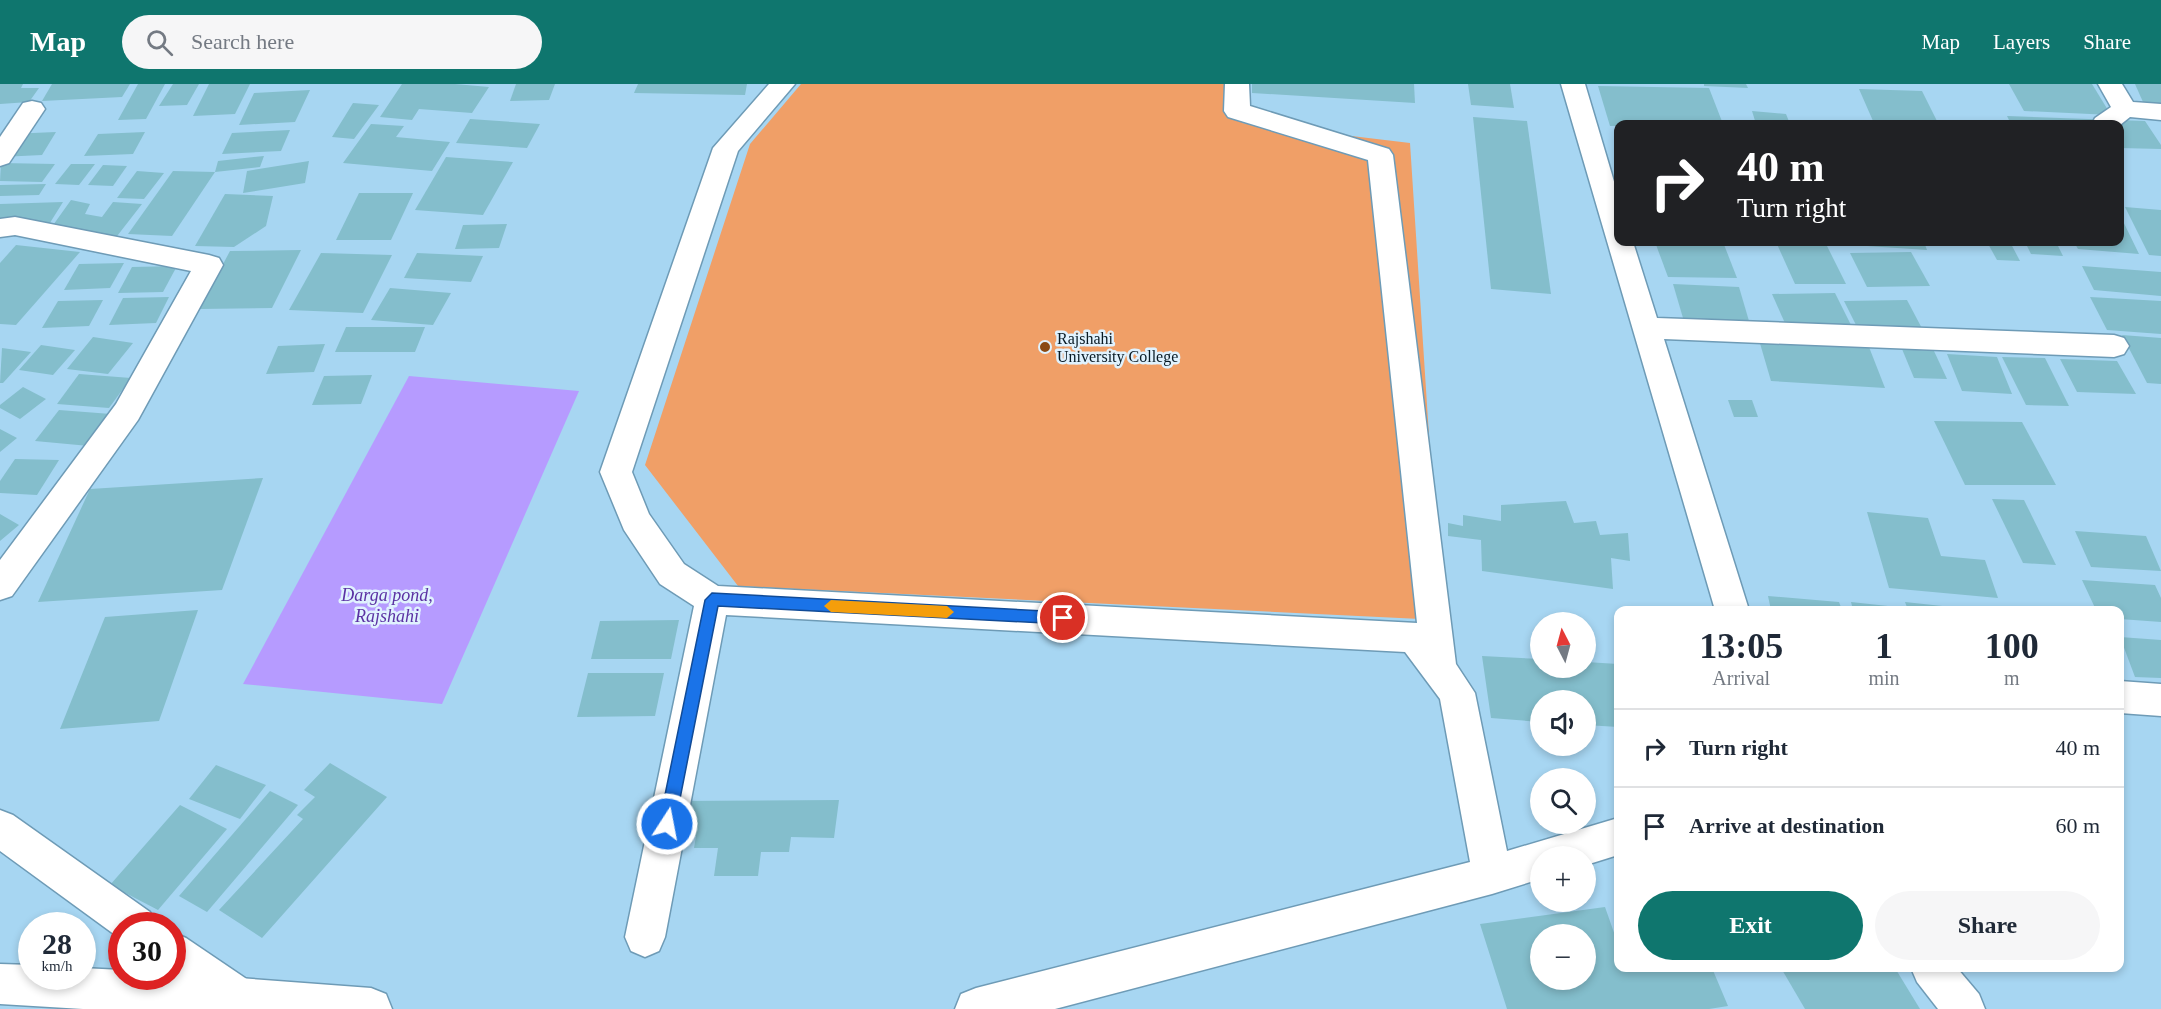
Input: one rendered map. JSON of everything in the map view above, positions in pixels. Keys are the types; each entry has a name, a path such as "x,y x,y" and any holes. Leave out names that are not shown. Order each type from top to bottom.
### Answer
{"street":[{"path":"783,84 726,148 616,471 635,520 672,574 712,600 1414,637 1457,693 1492,875"},
{"path":"1237,84 1237,111 1380,155 1439,670"},
{"path":"1573,84 1614,212"},
{"path":"2110,84 2126,109"},
{"path":"0,157 32,109"},
{"path":"2110,120 2126,109 2161,112"},
{"path":"0,228 15,226 209,265 127,412 0,586"},
{"path":"1621,246 1731,606"},
{"path":"1646,328 2114,346"},
{"path":"645,937 712,600"},
{"path":"2124,697 2161,700"},
{"path":"0,828 117,912"},
{"path":"1588,846 1614,838"},
{"path":"976,1009 1492,875 1530,863"},
{"path":"186,962 236,997"},
{"path":"1933,972 1964,1009"},
{"path":"0,984 236,997 371,1009"}],"shaded area":[{"path":"801,84 1242,84 1242,123 1410,143 1441,620 738,586 645,465 750,144"}],"water":[{"name":"Darga pond, Rajshahi","path":"409,376 579,391 442,704 243,684"}],"building":[{"path":"0,84 23,84 21,88 39,88 29,102 0,104"},
{"path":"52,84 130,84 122,97 42,101"},
{"path":"138,84 165,84 146,119 118,120"},
{"path":"173,84 199,84 187,105 159,106"},
{"path":"209,84 250,84 235,114 193,116"},
{"path":"402,84 455,84 489,87 472,113 419,109 412,120 380,117"},
{"path":"516,84 555,84 549,100 510,101"},
{"path":"638,84 747,84 745,95 634,93"},
{"path":"1252,84 1414,84 1415,103 1252,93"},
{"path":"1468,84 1510,84 1514,108 1471,105"},
{"path":"1704,84 1746,84 1748,88 1704,86"},
{"path":"2009,84 2092,84 2111,115 2024,111"},
{"path":"2135,84 2161,84 2161,104 2143,102"},
{"path":"1598,86 1709,88 1721,120 1614,120 1614,126 1610,126"},
{"path":"1859,89 1922,91 1936,120 1873,120"},
{"path":"310,90 295,122 239,125 254,93"},
{"path":"353,103 379,105 354,139 332,137"},
{"path":"1752,111 1786,114 1788,120 1755,120"},
{"path":"2007,116 2117,120 2009,120"},
{"path":"1473,117 1527,121 1551,294 1491,289"},
{"path":"470,119 540,124 527,148 456,143"},
{"path":"2124,120 2145,121 2161,145 2161,149 2124,148"},
{"path":"371,124 404,126 396,137 450,142 432,171 343,163"},
{"path":"290,130 281,151 222,154 232,133"},
{"path":"56,132 42,155 0,157 0,148 9,134"},
{"path":"145,132 133,154 84,156 98,134"},
{"path":"264,156 260,167 215,172 218,161"},
{"path":"446,157 513,162 483,215 415,210"},
{"path":"309,161 305,183 243,193 247,171"},
{"path":"1,163 55,164 42,182 0,181"},
{"path":"71,164 95,164 79,185 55,184"},
{"path":"103,165 127,166 113,186 88,185"},
{"path":"137,171 164,173 144,199 117,198"},
{"path":"173,171 215,172 172,236 128,234"},
{"path":"46,184 39,195 0,196 0,185"},
{"path":"359,193 413,193 391,240 336,240"},
{"path":"225,194 273,196 266,226 234,247 195,246"},
{"path":"71,200 90,204 85,214 102,217 113,202 142,204 114,240 46,235"},
{"path":"63,202 43,234 0,227 0,204"},
{"path":"2125,207 2161,210 2161,256 2149,255"},
{"path":"2124,223 2139,254 2078,249 2076,246 2124,246"},
{"path":"507,224 499,248 455,249 463,225"},
{"path":"16,245 80,252 16,325 0,324 0,263"},
{"path":"1656,246 1725,246 1737,278 1668,277"},
{"path":"1778,246 1827,246 1846,284 1795,284"},
{"path":"1867,246 1926,246 1927,250"},
{"path":"1989,246 2012,246 2020,261 1997,260"},
{"path":"2027,246 2058,246 2063,256 2031,254"},
{"path":"301,250 272,308 199,309 230,251"},
{"path":"1911,252 1930,286 1867,287 1850,253"},
{"path":"321,253 392,255 363,313 289,310"},
{"path":"417,253 483,256 471,282 404,278"},
{"path":"124,263 110,288 64,290 79,264"},
{"path":"177,266 163,292 118,293 132,267"},
{"path":"2082,266 2161,272 2161,296 2094,290"},
{"path":"1673,284 1739,287 1749,321 1683,318"},
{"path":"390,288 451,293 433,325 371,320"},
{"path":"1835,293 1853,329 1788,330 1772,294"},
{"path":"169,297 156,323 109,325 123,298"},
{"path":"2090,297 2161,301 2161,334 2107,330"},
{"path":"103,300 89,326 42,328 58,301"},
{"path":"1907,300 1926,336 1862,337 1844,301"},
{"path":"346,327 425,327 415,352 335,352"},
{"path":"2122,335 2161,338 2161,384 2147,383"},
{"path":"93,337 133,343 108,374 67,369"},
{"path":"1759,340 1869,347 1885,388 1771,381"},
{"path":"325,344 314,372 266,374 278,346"},
{"path":"41,345 75,350 53,375 19,370"},
{"path":"2,348 31,352 3,383 0,383"},
{"path":"1902,349 1934,351 1947,379 1914,378"},
{"path":"1947,354 1997,357 2012,394 1962,391"},
{"path":"2002,357 2045,358 2069,406 2026,405"},
{"path":"2060,359 2117,361 2136,394 2077,392"},
{"path":"79,374 131,378 109,408 57,404"},
{"path":"372,375 361,404 312,405 324,376"},
{"path":"23,387 46,399 20,419 0,408 0,405"},
{"path":"1728,400 1752,400 1758,417 1734,417"},
{"path":"59,410 111,414 89,446 35,441"},
{"path":"1934,421 2022,422 2056,485 1965,485"},
{"path":"0,429 17,438 0,452"},
{"path":"15,459 59,460 37,495 0,493 0,481"},
{"path":"263,478 222,590 38,602 90,489"},
{"path":"1992,499 2024,500 2056,565 2023,563"},
{"path":"1566,501 1574,523 1596,521 1600,535 1628,533 1630,561 1611,558 1613,589 1482,571 1481,540 1448,536 1448,523 1463,526 1463,515 1501,521 1501,505"},
{"path":"1867,512 1928,518 1941,556 1985,560 1998,598 1889,588"},
{"path":"0,514 19,525 0,541"},
{"path":"2075,531 2146,536 2161,571 2091,567"},
{"path":"2082,580 2155,585 2161,598 2161,622 2124,619 2124,606 2094,606"},
{"path":"1768,596 1839,602 1840,606 1770,606"},
{"path":"1851,602 1888,606 1852,606"},
{"path":"1905,602 1942,606 1906,606"},
{"path":"198,610 159,721 60,729 105,617"},
{"path":"679,620 671,659 591,659 600,621"},
{"path":"2124,637 2161,640 2161,678 2135,677 2124,648"},
{"path":"1482,656 1530,658 1530,678 1596,678 1596,663 1614,664 1614,727 1596,726 1596,690 1530,690 1530,721 1491,718"},
{"path":"588,673 664,673 655,716 577,717"},
{"path":"330,763 387,797 262,938 219,910 303,819 297,815 315,797 304,790"},
{"path":"216,765 266,785 240,819 189,799"},
{"path":"270,791 298,805 207,912 179,896"},
{"path":"839,800 834,838 791,837 789,852 761,852 758,876 714,876 718,848 694,848 696,836 669,835 675,801"},
{"path":"180,805 227,829 158,910 110,885"},
{"path":"1605,907 1614,933 1614,972 1714,972 1728,1006 1709,1009 1507,1009 1480,924 1568,912 1596,912 1596,908"},
{"path":"1783,972 1897,972 1920,1009 1805,1009"}],"slow traffic":[{"path":"831,606 947,612"}],"place":[{"name":"Rajshahi University College","path":"1045,347"}],"route":[{"path":"667,824 712,600 1063,618"}]}
